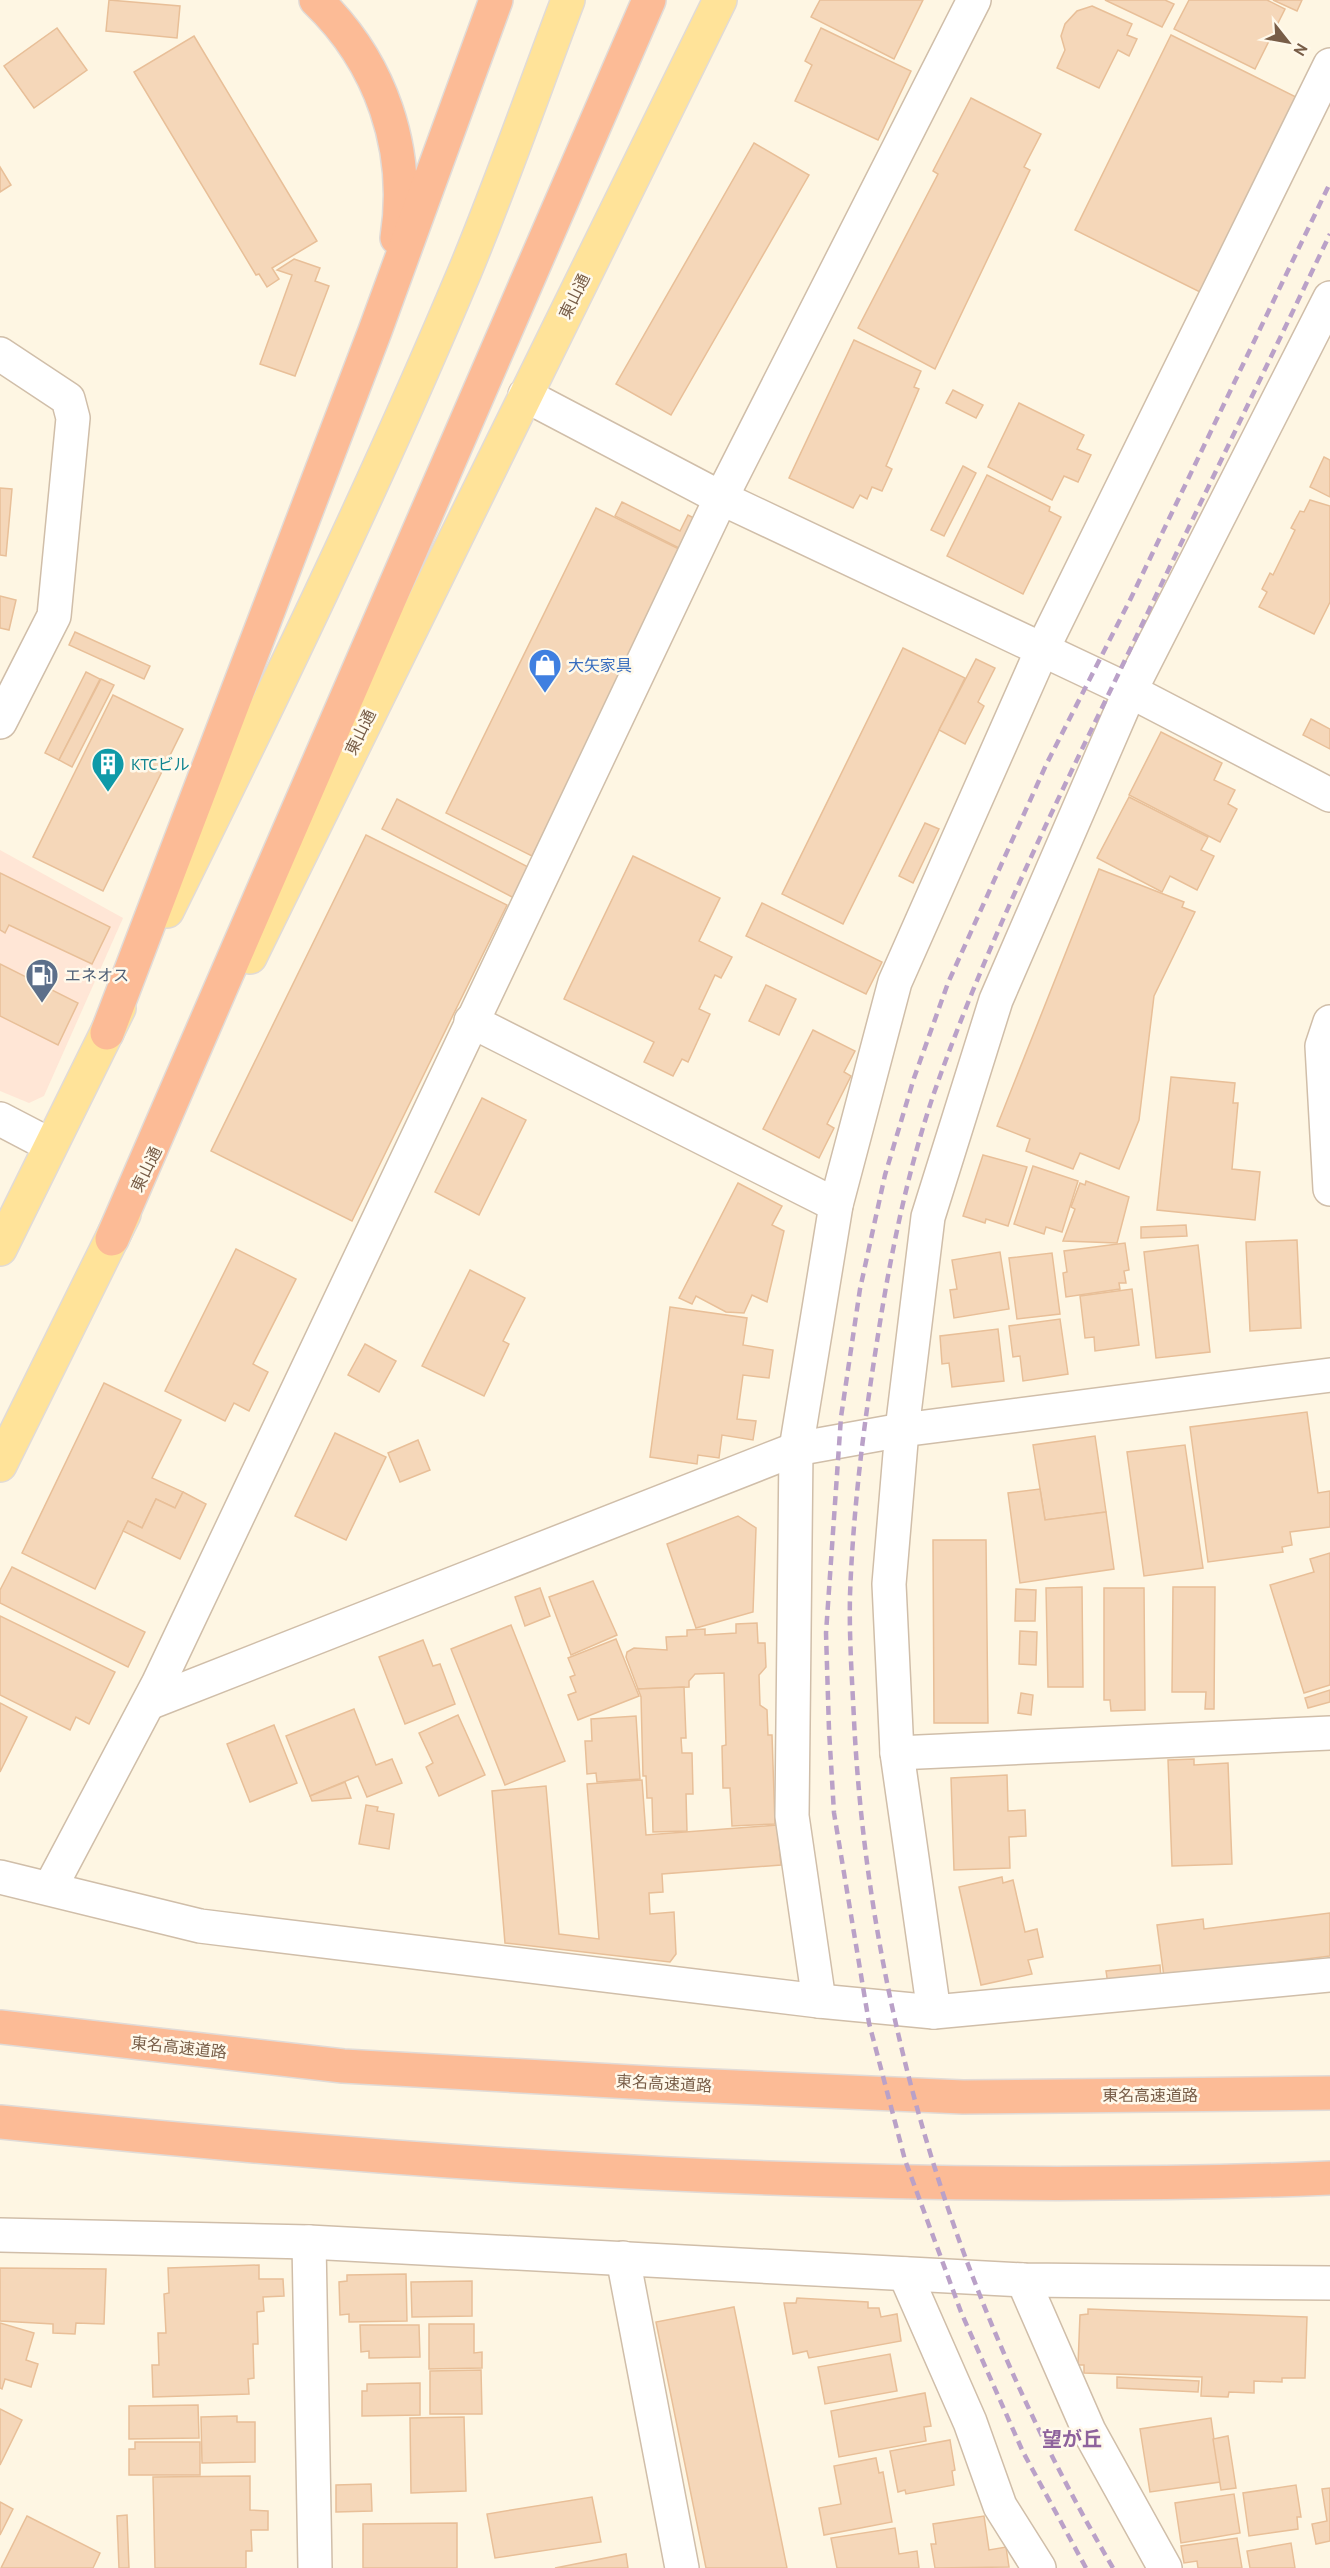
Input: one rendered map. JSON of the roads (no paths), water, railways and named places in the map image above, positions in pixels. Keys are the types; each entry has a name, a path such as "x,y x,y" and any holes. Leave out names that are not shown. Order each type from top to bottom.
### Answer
{"highway":[{"path":"316,0 335,18 358,47 376,78 398,151 400,192 397,235 375,330"},
{"path":"107,1033 375,330 496,0"},
{"path":"112,1239 649,0"},
{"path":"593,132 664,0"},
{"name":"東名高速道路","path":"0,2027 343,2066 680,2084 963,2097 1330,2093"},
{"path":"0,2122 362,2155 660,2173 978,2183 1330,2178"}],"main road":[{"path":"0,1249 313,611 394,435 465,269 568,0"},
{"name":"東山通","path":"0,1465 720,0"}],"street":[{"path":"50,1888 149,1703 721,498 974,0"},
{"path":"819,2001 792,1816 796,1449 836,1205 895,982 1042,650 1330,64"},
{"path":"934,2012 897,1753 889,1584 902,1430 928,1217 996,1000 1130,691 1330,298"},
{"path":"0,354 68,399 73,418 54,616 0,722"},
{"path":"525,395 721,498 1130,691 1330,795"},
{"path":"471,1021 836,1205"},
{"path":"1330,1022 1322,1046 1330,1189"},
{"path":"0,1119 50,1145"},
{"path":"149,1703 796,1449 902,1430 1330,1375"},
{"path":"897,1753 1330,1733"},
{"path":"0,1877 200,1926 819,2001 934,2012 1330,1975"},
{"path":"0,2235 309,2242 1023,2280 1330,2283"},
{"path":"309,2242 315,2568"},
{"path":"622,2258 682,2568"},
{"path":"905,2274 970,2422 1000,2506 1039,2568"},
{"path":"1023,2280 1089,2431 1165,2568"}],"railway":[{"path":"1086,2568 1023,2452 961,2312 905,2160 869,2023 834,1813 829,1730 826,1633 841,1417 860,1289 885,1175 914,1078 948,983 1046,765 1131,598 1330,183"},
{"path":"1113,2568 1059,2470 1011,2368 968,2265 932,2159 902,2052 879,1943 863,1832 854,1720 850,1626 851,1564 856,1502 871,1379 899,1219 924,1124 953,1041 995,937 1041,835 1330,234"}],"place":[{"name":"大矢家具","path":"545,694"},
{"name":"KTCビル","path":"108,793"},
{"name":"エネオス","path":"42,1004"}],"district":[{"name":"望が丘","path":"1072,2439"}]}
